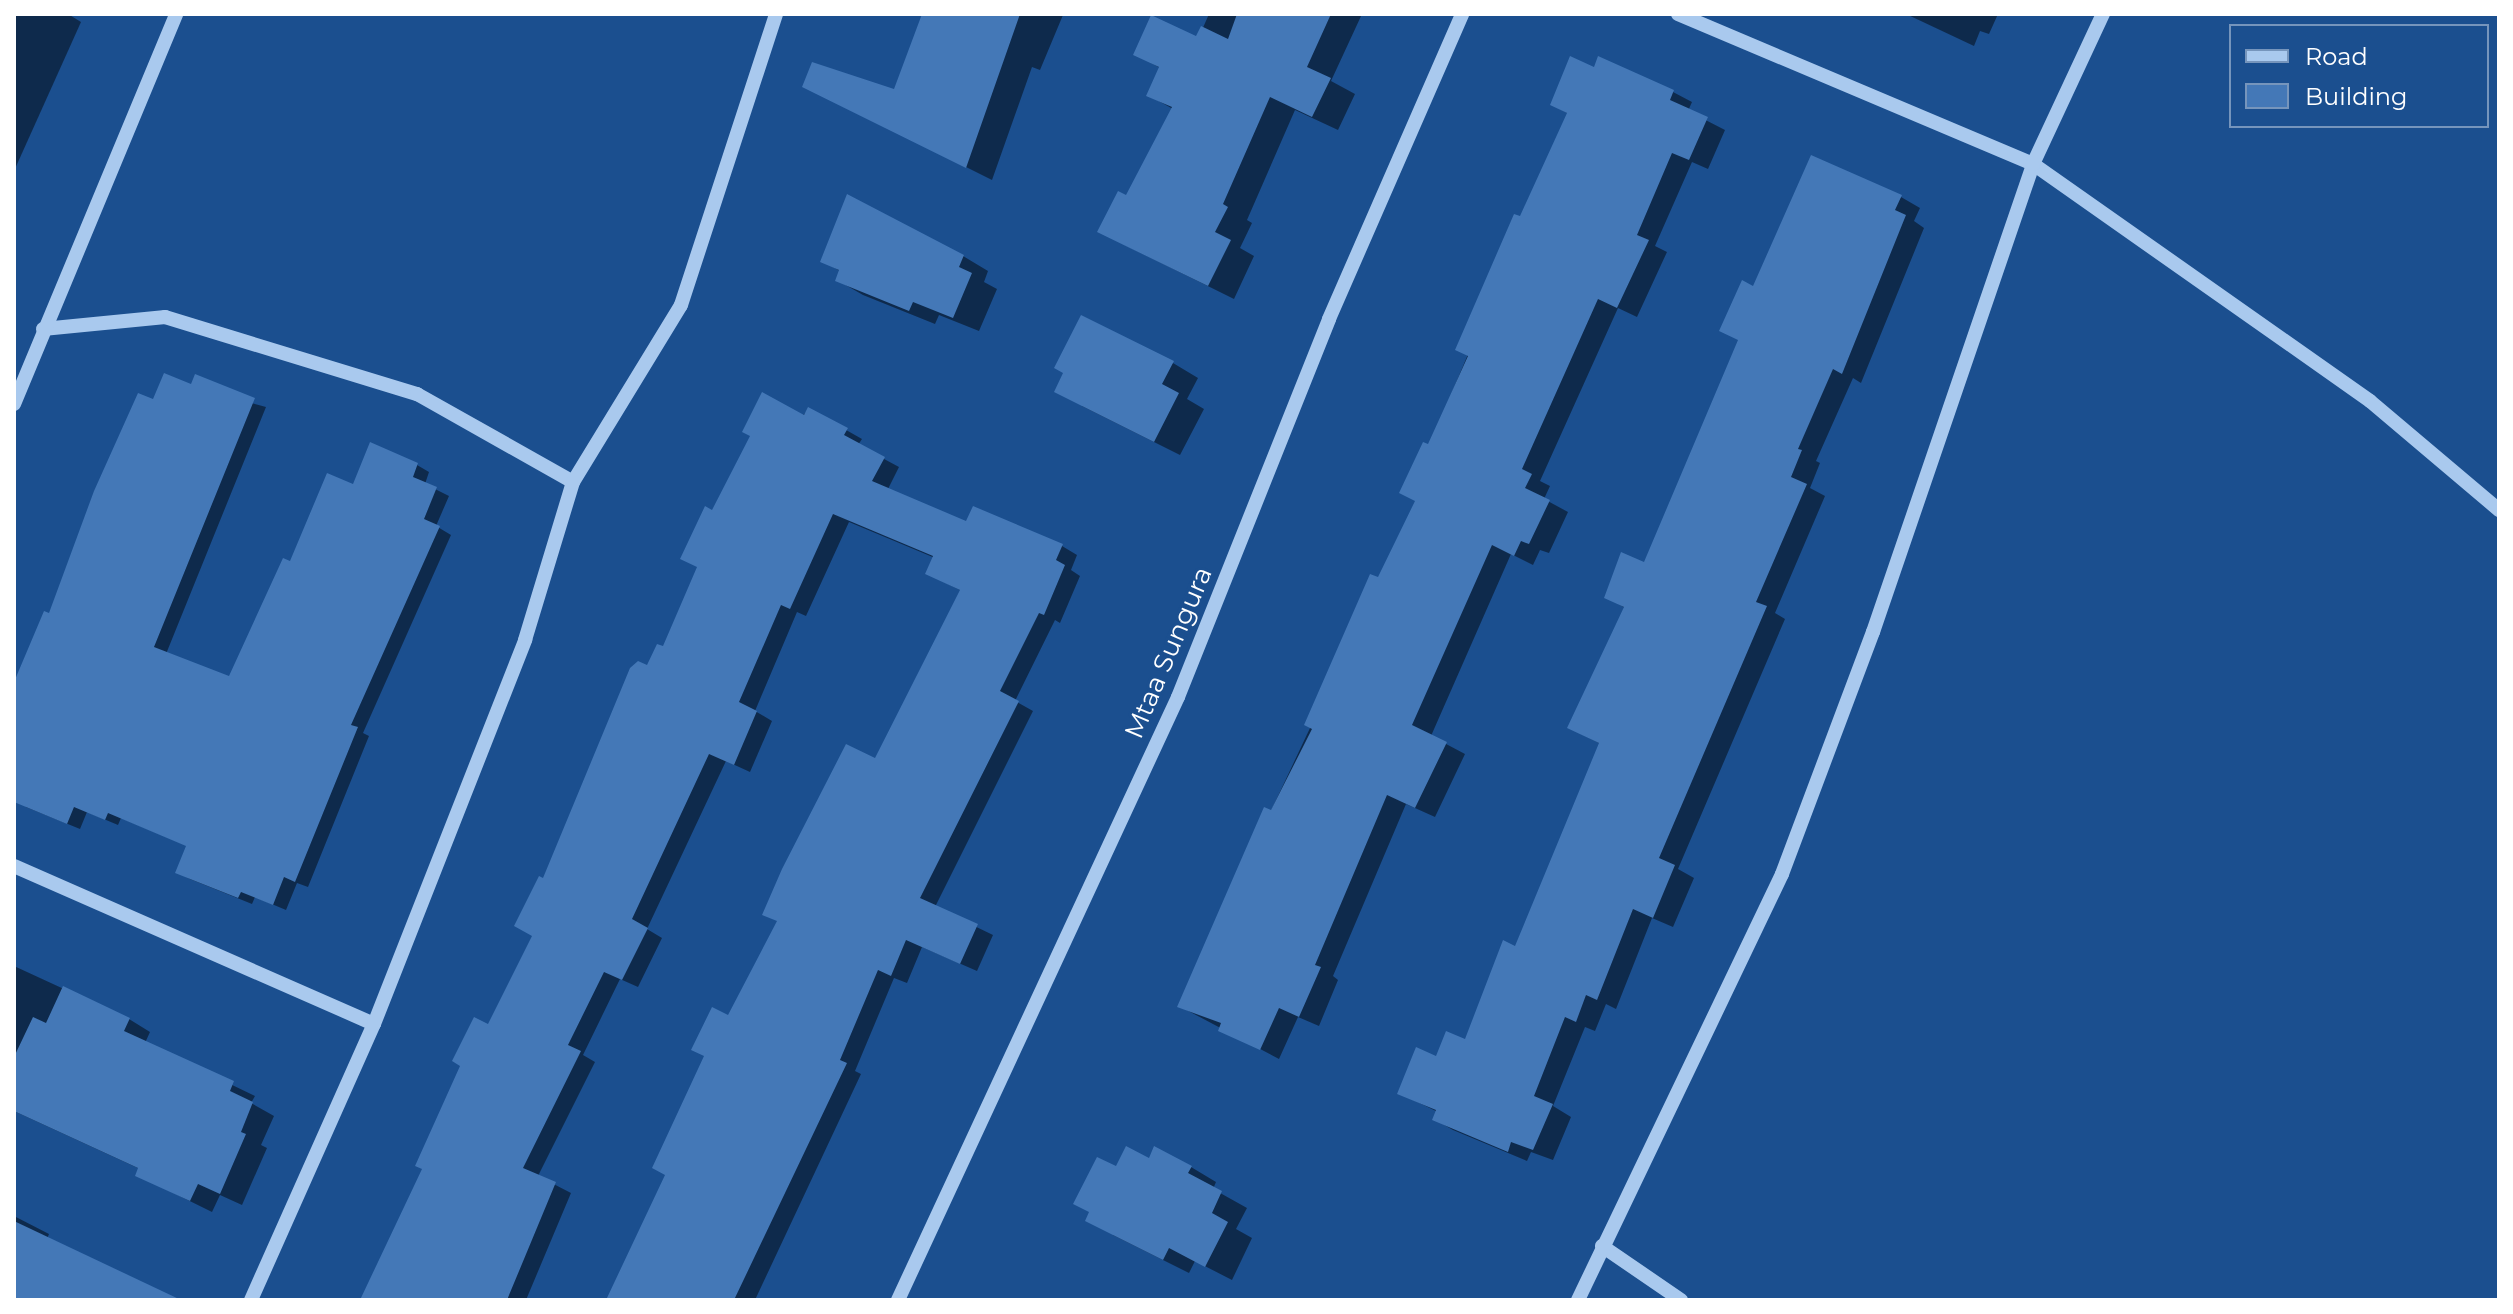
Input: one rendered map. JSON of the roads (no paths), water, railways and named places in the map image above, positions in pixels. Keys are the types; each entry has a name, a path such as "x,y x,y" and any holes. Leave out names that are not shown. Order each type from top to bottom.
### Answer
{"street":[{"path":"14,404 176,14"},
{"path":"251,1300 374,1024 525,640 573,482 681,305 776,14"},
{"name":"Mtaa Sungura","path":"898,1300 1178,697 1329,319 1462,14"},
{"path":"1678,14 2033,164 2370,401 2499,510"},
{"path":"1578,1300 1602,1246 1675,1106 1782,874 1873,632 2033,164 2103,14"},
{"path":"43,329 165,317 193,325 417,394 573,482"},
{"path":"14,866 374,1024"},
{"path":"1602,1246 1681,1300"}]}
